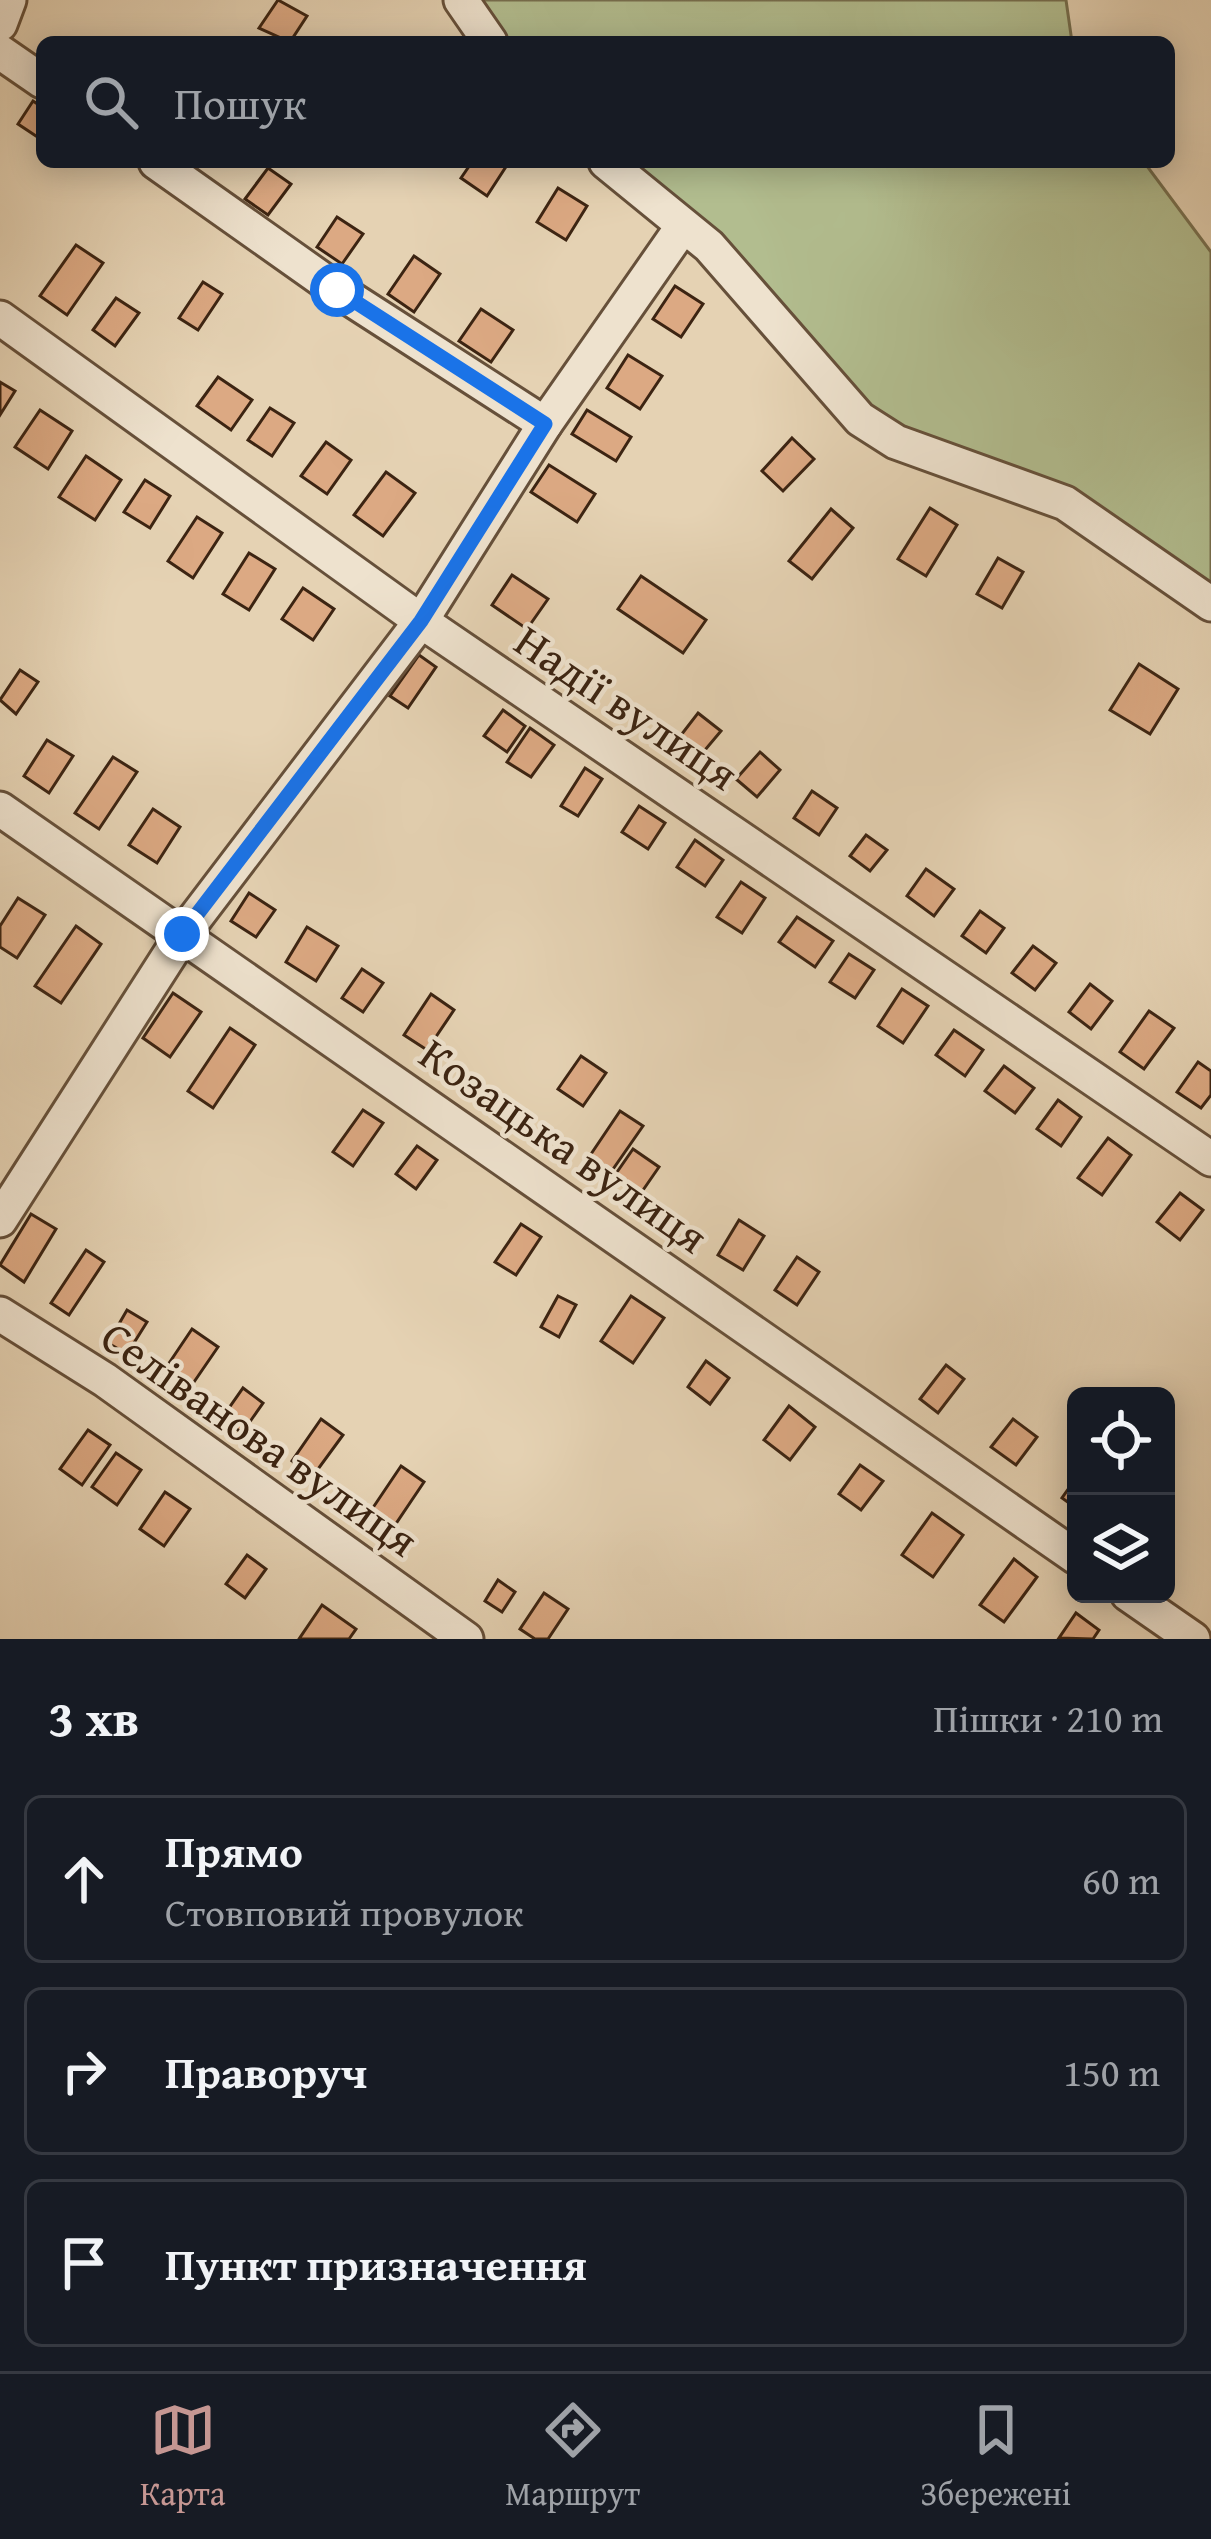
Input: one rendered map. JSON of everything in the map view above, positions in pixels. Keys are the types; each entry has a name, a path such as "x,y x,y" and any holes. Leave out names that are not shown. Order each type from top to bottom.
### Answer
{"street":[{"path":"0,24 9,0"},
{"path":"461,0 486,36"},
{"path":"0,52 36,77"},
{"path":"164,168 337,290 545,424"},
{"path":"613,168 710,246 860,419 896,442 1065,503 1211,604"},
{"path":"0,1220 182,934 421,621 545,424 683,226"},
{"name":"Надії вулиця","path":"0,318 421,621 1211,1159"},
{"name":"Козацька вулиця","path":"0,809 1067,1552"},
{"name":"Селіванова вулиця","path":"0,1314 105,1380 466,1639"},
{"path":"1141,1603 1193,1639"}],"green space":[{"path":"461,0 1066,0 1071,36 486,36"},
{"path":"612,168 1148,168 1211,252 1211,604 1065,503 896,442"}],"building":[{"path":"278,0 307,16 294,36 277,36 259,28"},
{"path":"33,101 36,103 36,136 18,124"},
{"path":"268,168 291,184 268,215 245,199"},
{"path":"468,168 505,168 487,196 461,178"},
{"path":"558,188 587,206 566,240 537,222"},
{"path":"337,217 363,234 342,264 317,247"},
{"path":"76,245 103,263 67,315 40,296"},
{"path":"414,256 440,274 414,312 388,294"},
{"path":"203,282 222,294 198,330 179,318"},
{"path":"675,286 703,304 681,337 653,319"},
{"path":"116,298 139,313 115,346 93,330"},
{"path":"481,309 513,330 491,362 459,341"},
{"path":"628,355 662,376 640,409 607,388"},
{"path":"218,377 252,400 231,430 197,406"},
{"path":"0,382 15,391 0,415"},
{"path":"270,408 294,423 272,456 248,440"},
{"path":"40,410 72,431 48,469 15,447"},
{"path":"587,410 631,437 616,461 572,434"},
{"path":"792,438 814,459 783,491 762,471"},
{"path":"326,442 351,460 327,494 301,476"},
{"path":"86,456 121,480 95,520 59,497"},
{"path":"549,465 595,494 577,522 531,492"},
{"path":"386,472 415,493 383,536 354,515"},
{"path":"145,480 170,496 150,528 124,512"},
{"path":"930,508 957,525 926,576 898,559"},
{"path":"831,509 853,528 812,579 789,561"},
{"path":"197,517 222,533 193,578 168,561"},
{"path":"249,553 275,569 249,610 223,594"},
{"path":"998,558 1023,572 1002,608 977,594"},
{"path":"512,575 548,599 527,629 492,605"},
{"path":"641,576 706,620 683,653 618,609"},
{"path":"303,588 334,609 313,640 282,619"},
{"path":"419,655 436,667 408,708 390,696"},
{"path":"1139,664 1178,689 1150,734 1110,710"},
{"path":"20,670 38,682 16,714 0,700"},
{"path":"503,710 525,726 507,752 484,736"},
{"path":"698,713 721,731 700,756 678,739"},
{"path":"530,728 554,745 531,777 507,762"},
{"path":"47,740 73,756 49,793 24,776"},
{"path":"760,752 780,770 757,797 736,779"},
{"path":"113,757 137,772 99,829 75,813"},
{"path":"585,768 602,779 578,816 561,806"},
{"path":"812,791 837,808 819,835 794,818"},
{"path":"639,806 665,823 648,849 622,832"},
{"path":"153,809 180,827 157,863 129,845"},
{"path":"866,835 887,850 870,871 850,856"},
{"path":"695,840 723,860 705,886 677,867"},
{"path":"926,869 954,889 934,916 907,896"},
{"path":"741,882 765,898 742,933 717,917"},
{"path":"249,893 275,910 256,937 231,921"},
{"path":"18,898 45,915 17,958 0,947 0,926"},
{"path":"980,911 1004,928 986,953 962,936"},
{"path":"797,917 833,941 815,967 779,942"},
{"path":"76,926 101,944 61,1003 35,986"},
{"path":"307,927 338,946 316,981 286,962"},
{"path":"1033,946 1056,963 1035,990 1012,973"},
{"path":"849,954 874,970 855,998 830,982"},
{"path":"362,969 383,983 363,1012 342,998"},
{"path":"1090,984 1112,1001 1091,1029 1069,1012"},
{"path":"902,989 928,1006 903,1043 878,1026"},
{"path":"173,993 201,1012 170,1057 143,1038"},
{"path":"431,994 454,1010 427,1050 404,1035"},
{"path":"1149,1011 1174,1028 1144,1069 1120,1052"},
{"path":"230,1028 255,1045 213,1108 188,1091"},
{"path":"954,1030 983,1050 965,1076 936,1055"},
{"path":"581,1056 606,1073 583,1106 558,1089"},
{"path":"1198,1062 1211,1071 1211,1095 1201,1108 1177,1092"},
{"path":"1004,1066 1034,1088 1015,1113 985,1091"},
{"path":"1058,1100 1081,1117 1061,1146 1037,1129"},
{"path":"363,1110 383,1123 353,1166 333,1152"},
{"path":"620,1111 643,1126 611,1172 589,1157"},
{"path":"1108,1138 1131,1155 1102,1195 1078,1178"},
{"path":"417,1146 437,1160 416,1189 396,1174"},
{"path":"633,1149 659,1167 641,1193 615,1175"},
{"path":"1180,1193 1203,1210 1180,1240 1157,1222"},
{"path":"31,1214 56,1229 24,1282 0,1265"},
{"path":"739,1220 764,1236 743,1270 718,1255"},
{"path":"521,1224 541,1237 516,1275 495,1262"},
{"path":"86,1250 104,1262 69,1315 51,1303"},
{"path":"797,1257 819,1272 797,1305 775,1290"},
{"path":"558,1296 576,1305 559,1337 541,1327"},
{"path":"631,1296 664,1318 633,1363 601,1341"},
{"path":"127,1310 147,1322 127,1354 108,1343"},
{"path":"192,1329 218,1347 183,1398 157,1381"},
{"path":"706,1361 729,1378 710,1404 688,1387"},
{"path":"946,1365 964,1379 938,1413 920,1399"},
{"path":"243,1388 263,1403 242,1433 222,1418"},
{"path":"789,1406 815,1427 790,1460 764,1440"},
{"path":"321,1419 343,1435 313,1476 292,1461"},
{"path":"1013,1419 1037,1437 1016,1465 991,1447"},
{"path":"88,1430 110,1445 82,1485 60,1469"},
{"path":"116,1453 141,1470 117,1505 92,1487"},
{"path":"860,1465 883,1481 861,1510 839,1494"},
{"path":"401,1466 424,1482 389,1534 366,1518"},
{"path":"165,1492 190,1509 164,1546 140,1529"},
{"path":"932,1513 963,1535 933,1577 902,1555"},
{"path":"247,1555 266,1569 245,1598 226,1584"},
{"path":"1014,1559 1037,1577 1004,1622 980,1605"},
{"path":"498,1580 515,1592 502,1612 485,1601"},
{"path":"544,1593 568,1609 548,1639 535,1639 520,1629"},
{"path":"322,1605 356,1629 349,1639 299,1639"},
{"path":"1076,1613 1099,1630 1093,1639 1059,1638"}],"route":[{"path":"182,934 421,621 545,424 337,290"}]}
